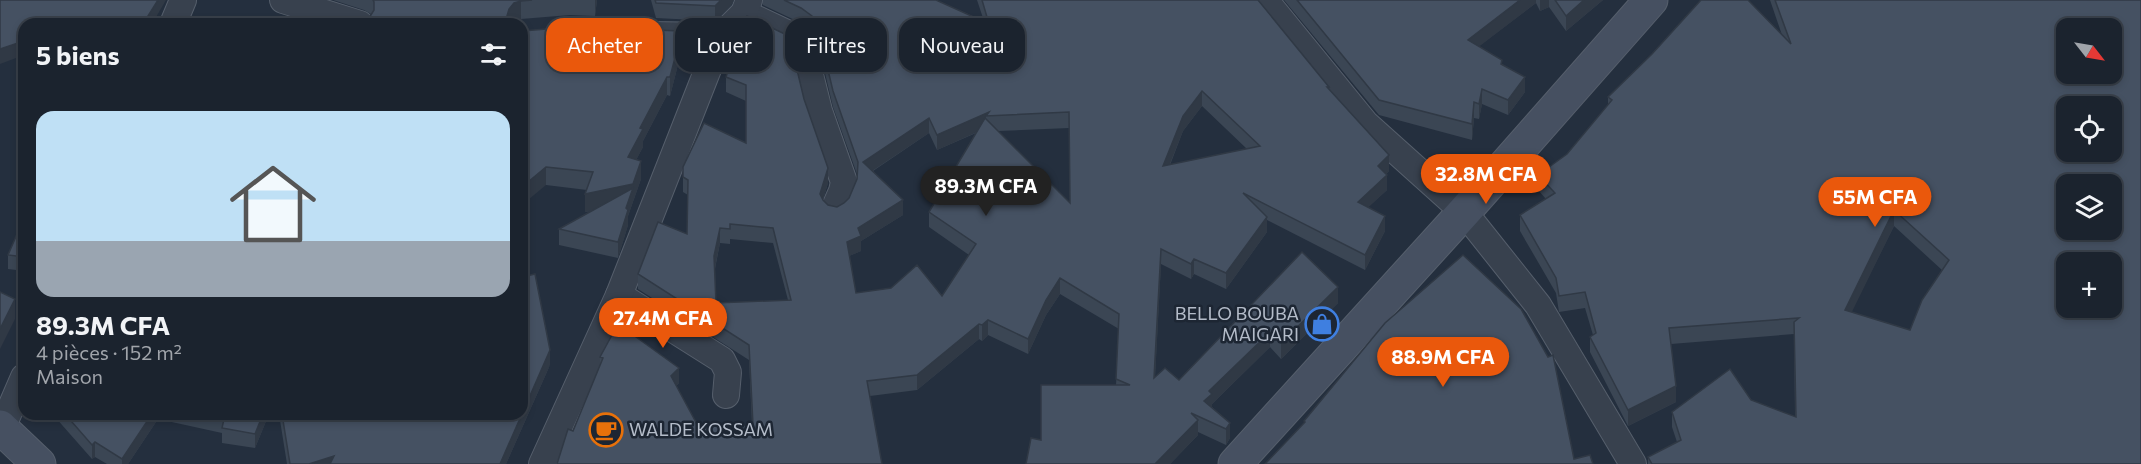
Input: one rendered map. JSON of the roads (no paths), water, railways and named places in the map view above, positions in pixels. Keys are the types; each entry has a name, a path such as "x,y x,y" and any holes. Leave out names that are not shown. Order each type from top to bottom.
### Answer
{"street":[{"path":"175,18 183,0"},
{"path":"283,0 341,18"},
{"path":"1265,0 1366,124 1464,212 1538,305 1633,464"},
{"path":"1235,464 1464,212 1650,0"},
{"path":"736,18 746,6 802,43 819,111 844,182 835,207"},
{"path":"542,464 619,296 707,72"},
{"path":"619,296 722,360 728,372 726,395"},
{"path":"18,390 1,428 39,464"}],"place":[{"name":"BELLO BOUBA MAIGARI","path":"1322,324"},
{"name":"WALDE KOSSAM","path":"606,430"}]}
